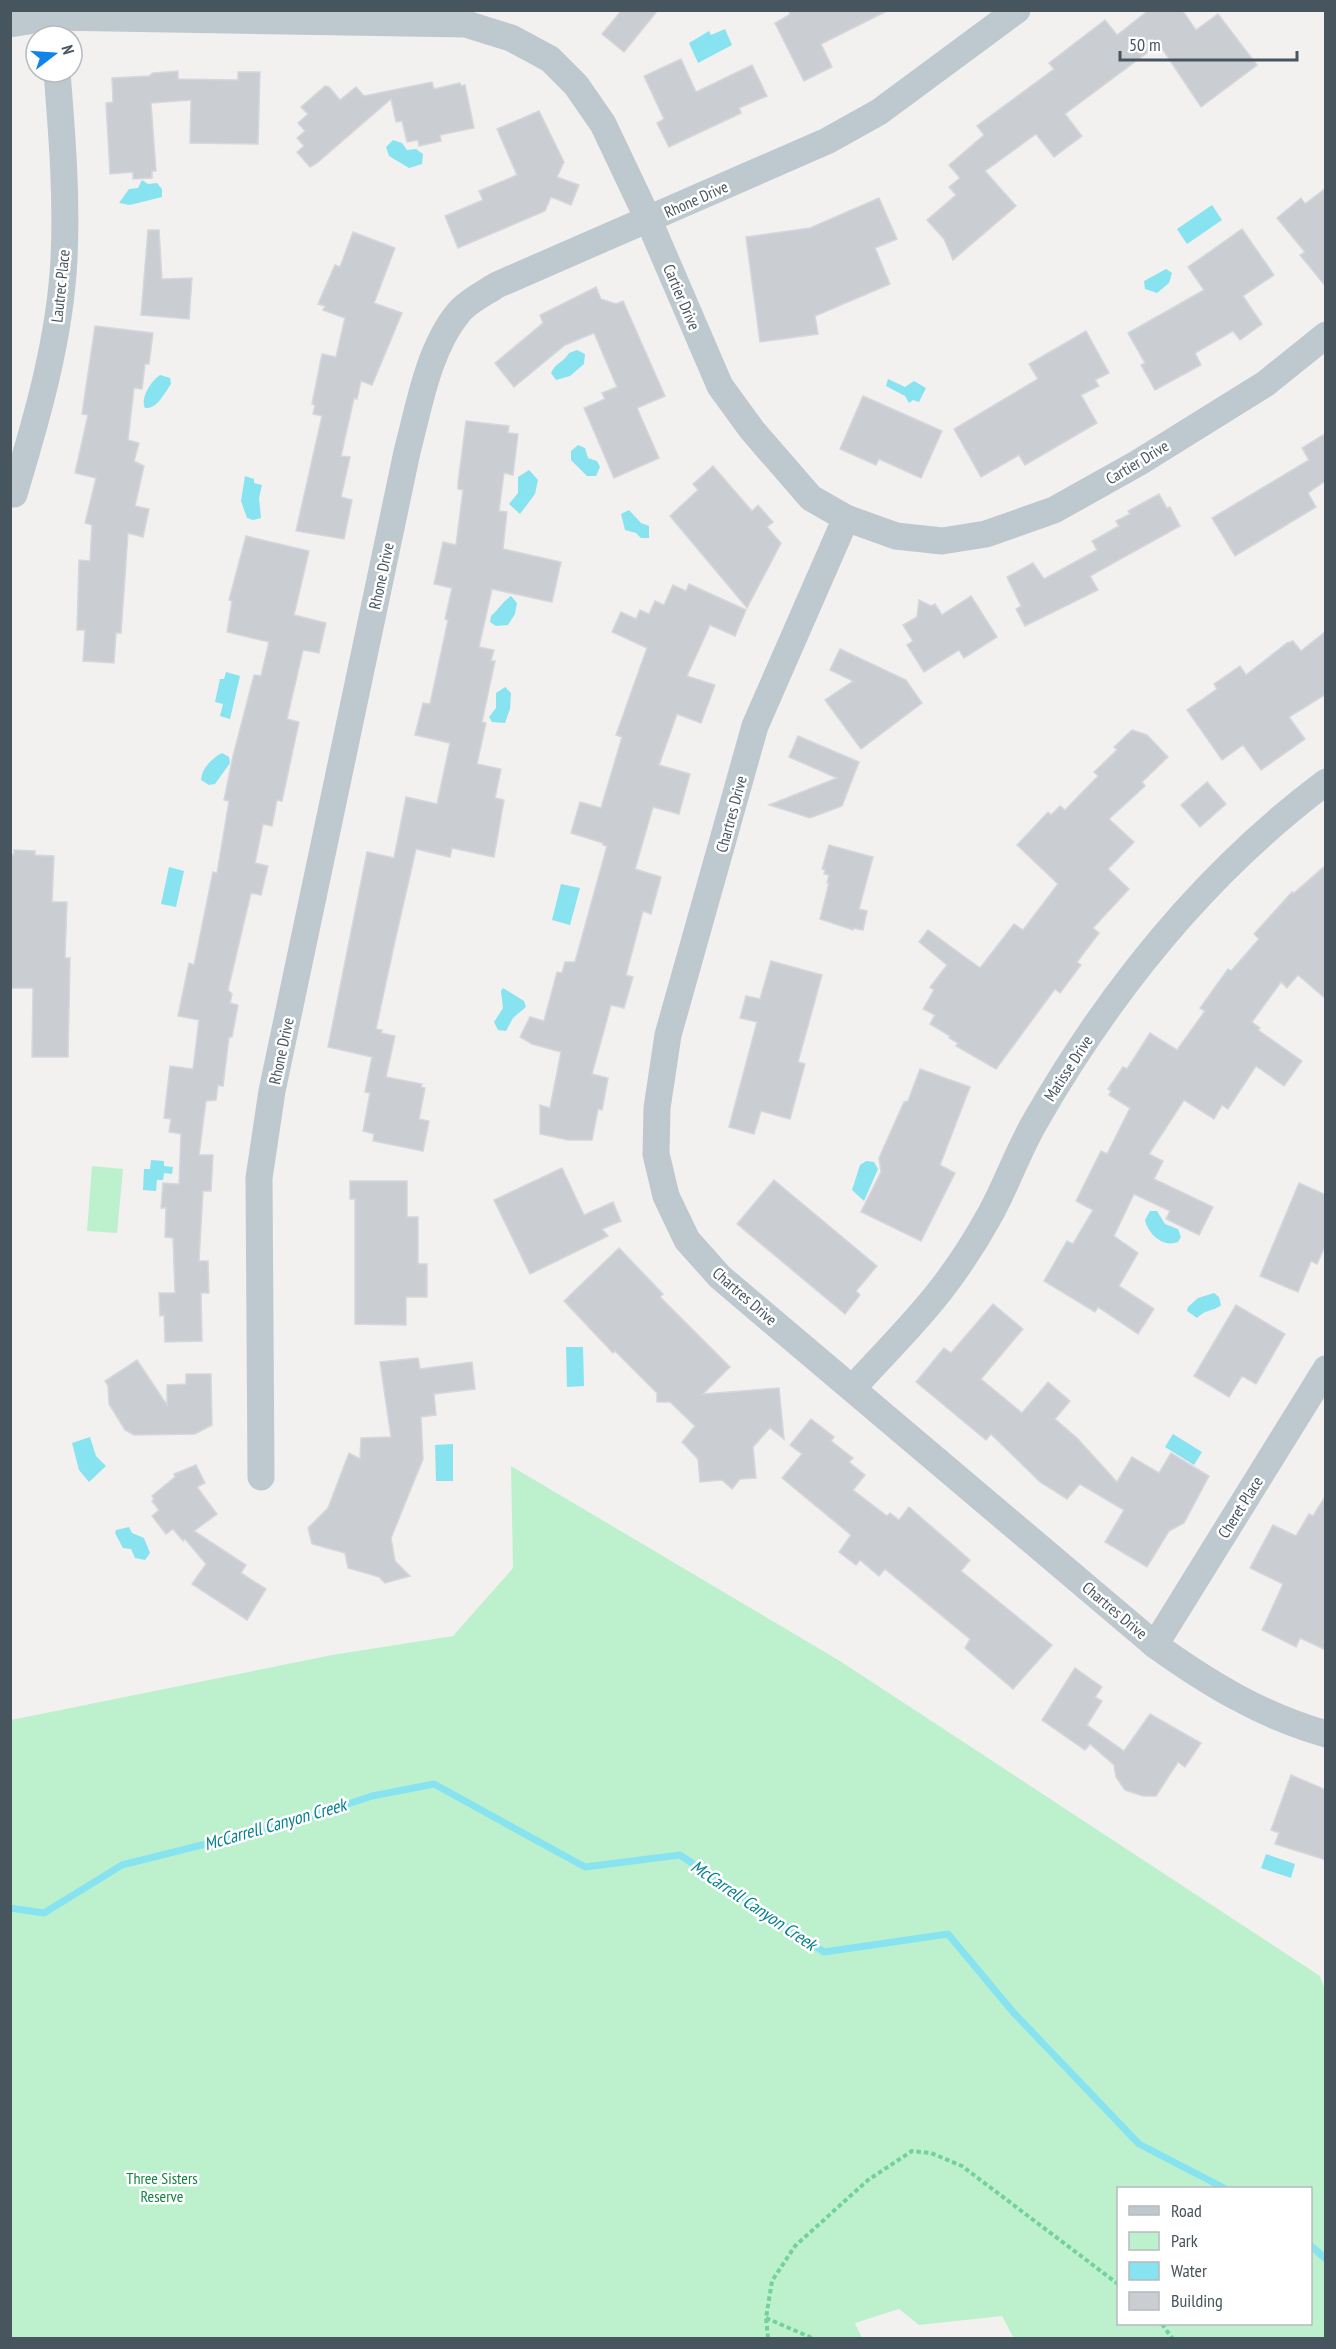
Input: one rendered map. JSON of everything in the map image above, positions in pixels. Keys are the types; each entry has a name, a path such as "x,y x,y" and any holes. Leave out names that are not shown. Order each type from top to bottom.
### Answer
{"street":[{"name":"Rhone Drive","path":"261,1477 259,1178 272,1091 404,464 429,373 443,338 459,311 497,285 649,221 818,145 879,112 945,66 1017,10"},
{"name":"Cartier Drive","path":"84,27 466,24 511,38 550,59 576,85 603,124 649,221 720,386 752,430 811,498 846,518 896,536 942,541 986,534 1054,510 1138,463 1265,384 1326,334"},
{"name":"Lautrec Place","path":"14,494 37,419 56,328 64,261 66,185 58,84"},
{"name":"Chartres Drive","path":"846,518 755,726 668,1035 657,1108 656,1154 666,1196 687,1240 720,1277 1155,1645 1205,1680 1244,1702 1326,1734"},
{"name":"Matisse Drive","path":"853,1388 946,1284 988,1218 1034,1124 1068,1064 1132,974 1230,862 1289,810 1326,782"},
{"name":"Cheret Place","path":"1155,1645 1326,1369"}],"path":[{"path":"768,2338 766,2318 772,2281 795,2246 868,2180 912,2151 931,2153 962,2166 1117,2282"},
{"path":"766,2318 812,2338"},
{"path":"1163,2325 1172,2338"}],"green space":[{"path":"92,1166 123,1169 117,1233 87,1231"},
{"name":"Three Sisters Reserve","path":"511,1466 840,1661 1320,1976 1326,1993 1325,2338 1018,2338 1013,2337 1002,2316 919,2325 899,2309 855,2323 862,2338 11,2338 11,1720 332,1655 453,1636 513,1568"}],"water":[{"path":"725,29 732,45 698,63 689,43 709,31 711,35"},
{"path":"393,140 402,143 407,150 416,149 423,154 422,164 409,168 389,156 386,147"},
{"path":"142,180 148,184 157,183 162,189 162,197 130,205 119,203 129,189 138,188"},
{"path":"1212,205 1222,220 1187,244 1177,229"},
{"path":"1166,269 1172,273 1169,283 1157,293 1145,289 1144,281"},
{"path":"577,350 585,354 584,364 570,376 556,380 551,373 553,370 569,353"},
{"path":"160,375 170,378 171,384 157,403 145,408 144,399 147,390"},
{"path":"888,379 905,387 914,381 926,388 919,402 913,400 909,403 905,396 886,386"},
{"path":"578,445 585,448 588,458 597,461 600,467 596,476 587,476 571,460 571,451"},
{"path":"529,470 538,480 535,494 520,514 509,504 518,493 518,477"},
{"path":"245,476 254,479 254,483 262,485 259,498 261,518 253,520 247,518 241,501"},
{"path":"629,510 641,523 649,526 649,538 641,538 636,533 625,530 621,514"},
{"path":"511,596 517,603 515,614 508,625 496,626 490,622 491,616"},
{"path":"226,672 240,676 230,719 220,716 223,704 215,702 220,679 224,679"},
{"path":"505,687 511,693 510,709 505,723 492,722 489,717 496,708 496,693"},
{"path":"222,753 229,757 230,763 215,784 209,785 201,780 203,771"},
{"path":"169,867 184,871 176,907 161,904"},
{"path":"561,884 580,888 570,925 552,920"},
{"path":"503,988 524,1001 526,1007 513,1018 506,1031 498,1030 494,1022 503,1008 501,991"},
{"path":"151,1160 164,1161 164,1166 173,1167 172,1174 164,1173 163,1180 157,1180 156,1191 143,1190 144,1169 150,1169"},
{"path":"866,1161 874,1162 878,1169 864,1201 852,1190 860,1165"},
{"path":"1150,1211 1157,1211 1165,1224 1178,1229 1181,1237 1178,1242 1167,1243 1153,1235 1145,1220"},
{"path":"1214,1293 1219,1297 1221,1305 1218,1307 1197,1318 1187,1311 1188,1307 1198,1298"},
{"path":"566,1347 583,1347 584,1386 567,1387"},
{"path":"1173,1434 1202,1452 1194,1465 1165,1447"},
{"path":"90,1437 96,1456 106,1466 89,1482 79,1470 72,1443"},
{"path":"453,1444 453,1481 436,1481 435,1445"},
{"path":"129,1527 132,1533 144,1538 150,1553 145,1560 135,1558 131,1549 123,1548 115,1533 116,1530"},
{"path":"1266,1854 1295,1864 1291,1878 1261,1868"}],"building":[{"path":"622,10 658,10 624,52 602,34"},
{"path":"790,10 889,10 821,44 832,67 804,81 775,23 789,15"},
{"path":"1149,10 1182,10 1196,30 1218,14 1257,65 1201,107 1159,44 1065,114 1082,136 1054,157 1036,134 985,171 1016,206 953,260 944,239 927,220 956,195 949,187 960,178 949,165 984,135 977,126 1054,69 1049,63 1105,20 1117,35"},
{"path":"681,59 696,92 752,65 767,96 739,108 741,113 669,147 657,123 664,119 644,76"},
{"path":"178,71 178,79 238,80 238,72 260,72 258,144 190,143 191,100 151,103 156,171 152,171 152,178 133,179 133,172 110,174 106,103 113,102 112,78 149,76 153,73"},
{"path":"432,82 434,89 460,83 461,86 465,85 474,128 440,135 441,141 419,146 418,140 407,142 402,121 396,122 391,99 310,167 297,152 304,146 297,138 305,131 298,123 308,114 301,107 325,86 329,87 340,100 356,87 364,96"},
{"path":"539,111 564,162 557,177 579,185 571,205 551,197 545,211 458,248 445,216 483,200 479,191 517,175 497,129"},
{"path":"1326,188 1326,287 1300,255 1305,252 1277,218 1301,198 1305,204"},
{"path":"879,198 897,239 875,248 890,284 815,316 818,334 760,342 746,237 810,228"},
{"path":"1242,229 1274,275 1243,296 1262,324 1240,340 1233,331 1195,353 1201,365 1155,390 1141,365 1145,363 1128,333 1204,290 1188,267"},
{"path":"148,230 159,230 162,279 192,278 189,319 141,315"},
{"path":"353,232 395,248 374,303 402,313 372,385 361,381 357,399 354,398 341,456 350,457 341,497 352,500 344,539 296,531 322,416 313,414 315,405 312,404 322,354 336,357 345,318 323,310 325,306 318,304 335,265 340,267"},
{"path":"596,287 601,299 616,304 623,301 665,396 637,408 659,458 614,478 584,408 605,399 602,393 617,387 594,333 565,345 514,387 495,363 543,323 540,315"},
{"path":"95,326 153,333 149,364 145,364 142,389 134,388 128,440 139,443 134,461 144,466 135,506 149,509 143,537 128,533 121,633 116,633 114,663 83,661 85,630 77,630 79,560 90,561 92,525 85,523 96,478 75,473 88,415 82,414"},
{"path":"1086,331 1109,373 1095,380 1099,386 1081,395 1097,423 1025,465 1019,455 981,477 954,429 1038,379 1029,364"},
{"path":"863,396 942,431 921,478 879,459 876,465 840,449"},
{"path":"466,421 509,426 508,433 518,434 513,475 504,473 499,511 507,512 503,549 561,562 552,602 492,589 479,647 494,650 491,661 495,661 482,722 486,723 477,764 501,769 495,798 504,800 494,857 452,848 450,857 416,849 376,1029 382,1030 381,1033 395,1036 386,1077 422,1084 421,1087 425,1088 419,1119 429,1121 423,1151 373,1141 374,1134 363,1131 370,1093 365,1092 372,1057 328,1047 367,852 394,858 406,797 437,804 450,743 415,735 423,703 430,704 448,620 445,619 452,588 434,584 443,542 456,545 463,490 458,489 458,483"},
{"path":"1326,433 1326,484 1324,482 1308,493 1316,507 1235,556 1212,518 1309,460 1302,448"},
{"path":"713,466 752,511 758,505 773,522 767,527 781,543 747,608 670,516 698,490 693,484"},
{"path":"1159,494 1167,508 1170,507 1180,526 1090,576 1098,590 1025,626 1016,609 1021,606 1007,577 1033,563 1044,579 1097,550 1092,541 1119,526 1116,521 1130,514 1128,511"},
{"path":"246,536 309,551 294,615 326,623 319,653 303,650 287,719 299,722 282,801 277,800 272,826 263,824 255,863 268,866 261,895 251,893 228,990 232,994 230,1003 238,1005 232,1037 229,1037 223,1086 218,1085 216,1100 206,1101 199,1155 213,1155 211,1191 203,1191 199,1261 208,1261 209,1293 201,1293 202,1341 165,1342 164,1315 160,1316 159,1293 175,1293 173,1238 165,1237 166,1208 161,1208 163,1183 179,1184 181,1134 169,1132 171,1119 164,1118 170,1066 193,1069 199,1020 178,1016 189,963 194,965 213,872 217,873 229,801 224,800 233,756 254,675 261,676 269,642 227,632 232,601 229,600"},
{"path":"689,584 746,610 735,636 710,625 687,676 715,685 701,723 677,714 659,765 690,774 679,814 653,807 635,869 661,877 651,914 643,911 626,975 633,977 624,1008 611,1005 592,1074 608,1078 602,1110 598,1109 592,1140 568,1140 540,1134 540,1105 550,1108 561,1052 532,1044 520,1037 530,1017 544,1021 557,972 562,973 565,962 575,962 607,846 571,833 580,802 601,808 622,737 616,735 647,648 612,632 621,612 636,619 640,610 649,614 655,601 664,605 673,585 686,591"},
{"path":"971,596 997,637 964,658 959,650 924,672 907,645 913,641 903,625 917,617 919,600 931,606 935,604 942,615"},
{"path":"1326,631 1326,694 1289,717 1305,739 1261,770 1243,745 1222,760 1187,710 1217,689 1214,684 1240,666 1246,675 1287,643 1293,641 1301,651"},
{"path":"840,649 906,680 922,703 861,749 825,700 853,681 830,670"},
{"path":"1132,730 1147,735 1168,757 1142,782 1145,786 1109,819 1134,842 1108,869 1129,889 1093,928 1099,933 1077,962 1081,965 1060,993 1055,989 996,1069 956,1046 958,1043 949,1038 950,1036 930,1024 935,1015 923,1009 934,990 930,987 947,965 919,942 928,930 980,968 1014,924 1023,930 1058,884 1017,845 1048,812 1051,815 1060,806 1065,810 1098,776 1094,772 1117,750 1114,747"},
{"path":"798,736 859,762 842,806 810,818 769,805 837,778 789,757"},
{"path":"1207,782 1226,804 1200,827 1181,805"},
{"path":"829,845 873,857 859,909 867,911 863,930 853,928 853,930 820,919 829,883 827,883 829,875 824,874 825,870 822,869"},
{"path":"14,850 35,851 35,855 54,856 52,902 67,902 65,958 70,958 68,1057 32,1057 33,988 10,988 10,854 14,855"},
{"path":"1326,865 1326,999 1298,975 1287,988 1281,982 1252,1022 1260,1028 1258,1030 1302,1061 1284,1086 1256,1066 1228,1109 1222,1105 1214,1119 1184,1100 1149,1154 1163,1161 1154,1179 1213,1207 1199,1235 1166,1219 1170,1211 1134,1194 1114,1236 1138,1253 1119,1286 1154,1309 1138,1334 1098,1307 1095,1312 1044,1281 1067,1241 1073,1244 1093,1210 1076,1201 1101,1151 1107,1154 1130,1108 1109,1095 1111,1091 1108,1089 1123,1067 1127,1069 1150,1033 1177,1050 1205,1011 1200,1008 1228,969 1231,971 1259,939 1254,934 1292,892 1294,893"},
{"path":"771,961 822,975 798,1062 805,1064 790,1119 761,1111 754,1134 729,1127 757,1022 740,1018 746,996 760,999"},
{"path":"920,1069 970,1087 940,1165 955,1173 921,1241 861,1212 881,1172 879,1158 904,1102 908,1101"},
{"path":"562,1168 584,1215 613,1202 621,1221 602,1229 608,1236 530,1274 494,1200"},
{"path":"774,1180 877,1266 856,1291 860,1295 845,1314 737,1224"},
{"path":"350,1181 407,1181 407,1217 418,1217 418,1264 427,1264 427,1297 406,1297 406,1325 355,1324 355,1199 350,1199"},
{"path":"1299,1183 1326,1195 1326,1244 1317,1264 1311,1261 1298,1292 1260,1276"},
{"path":"619,1248 663,1294 660,1297 730,1367 703,1394 779,1388 784,1439 770,1428 753,1447 756,1478 740,1479 732,1489 722,1480 700,1482 698,1459 682,1442 695,1426 670,1402 657,1402 657,1393 615,1351 613,1353 564,1301"},
{"path":"993,1304 1023,1329 981,1379 1022,1413 1048,1382 1070,1401 1055,1419 1077,1438 1117,1482 1132,1457 1159,1473 1171,1453 1209,1476 1184,1523 1169,1531 1147,1567 1105,1542 1124,1510 1080,1484 1067,1499 1040,1482 991,1434 986,1440 916,1382 944,1348 951,1353"},
{"path":"1236,1305 1285,1334 1256,1384 1242,1376 1229,1397 1194,1376"},
{"path":"418,1358 420,1369 472,1362 475,1389 434,1394 436,1415 421,1417 423,1459 391,1538 395,1561 410,1576 385,1583 379,1577 348,1568 345,1553 312,1544 308,1528 328,1508 349,1453 360,1459 361,1438 391,1437 380,1362"},
{"path":"137,1360 167,1405 167,1385 186,1384 186,1374 211,1374 212,1425 195,1434 134,1435 125,1430 109,1404 108,1386 105,1381"},
{"path":"811,1419 834,1437 831,1441 853,1458 849,1462 865,1475 853,1490 887,1516 890,1513 899,1520 909,1507 970,1560 961,1571 1052,1645 1013,1689 965,1648 970,1639 885,1569 879,1576 860,1560 856,1565 839,1552 851,1535 782,1478 802,1454 790,1445"},
{"path":"196,1465 205,1483 197,1487 217,1514 194,1531 246,1565 241,1573 266,1589 247,1620 192,1584 206,1564 185,1539 183,1541 173,1529 166,1534 152,1516 159,1510 152,1501 154,1499 152,1496 175,1477 174,1474"},
{"path":"1326,1495 1326,1650 1300,1638 1296,1647 1262,1630 1283,1584 1250,1568 1273,1525 1296,1536 1309,1514 1313,1516"},
{"path":"1075,1668 1102,1687 1095,1697 1102,1701 1087,1725 1124,1751 1150,1714 1201,1743 1185,1767 1178,1762 1156,1796 1143,1796 1125,1790 1116,1777 1114,1765 1090,1744 1085,1750 1042,1720"},
{"path":"1291,1775 1326,1790 1326,1860 1275,1844 1279,1833 1271,1830"}],"waterway":[{"name":"McCarrell Canyon Creek","path":"10,1908 44,1913 122,1865 297,1821 372,1796 434,1784 585,1867 680,1855 824,1952 948,1934 1013,2012 1139,2144 1222,2187"},
{"name":"McCarrell Canyon Creek","path":"1312,2247 1326,2259"}]}
